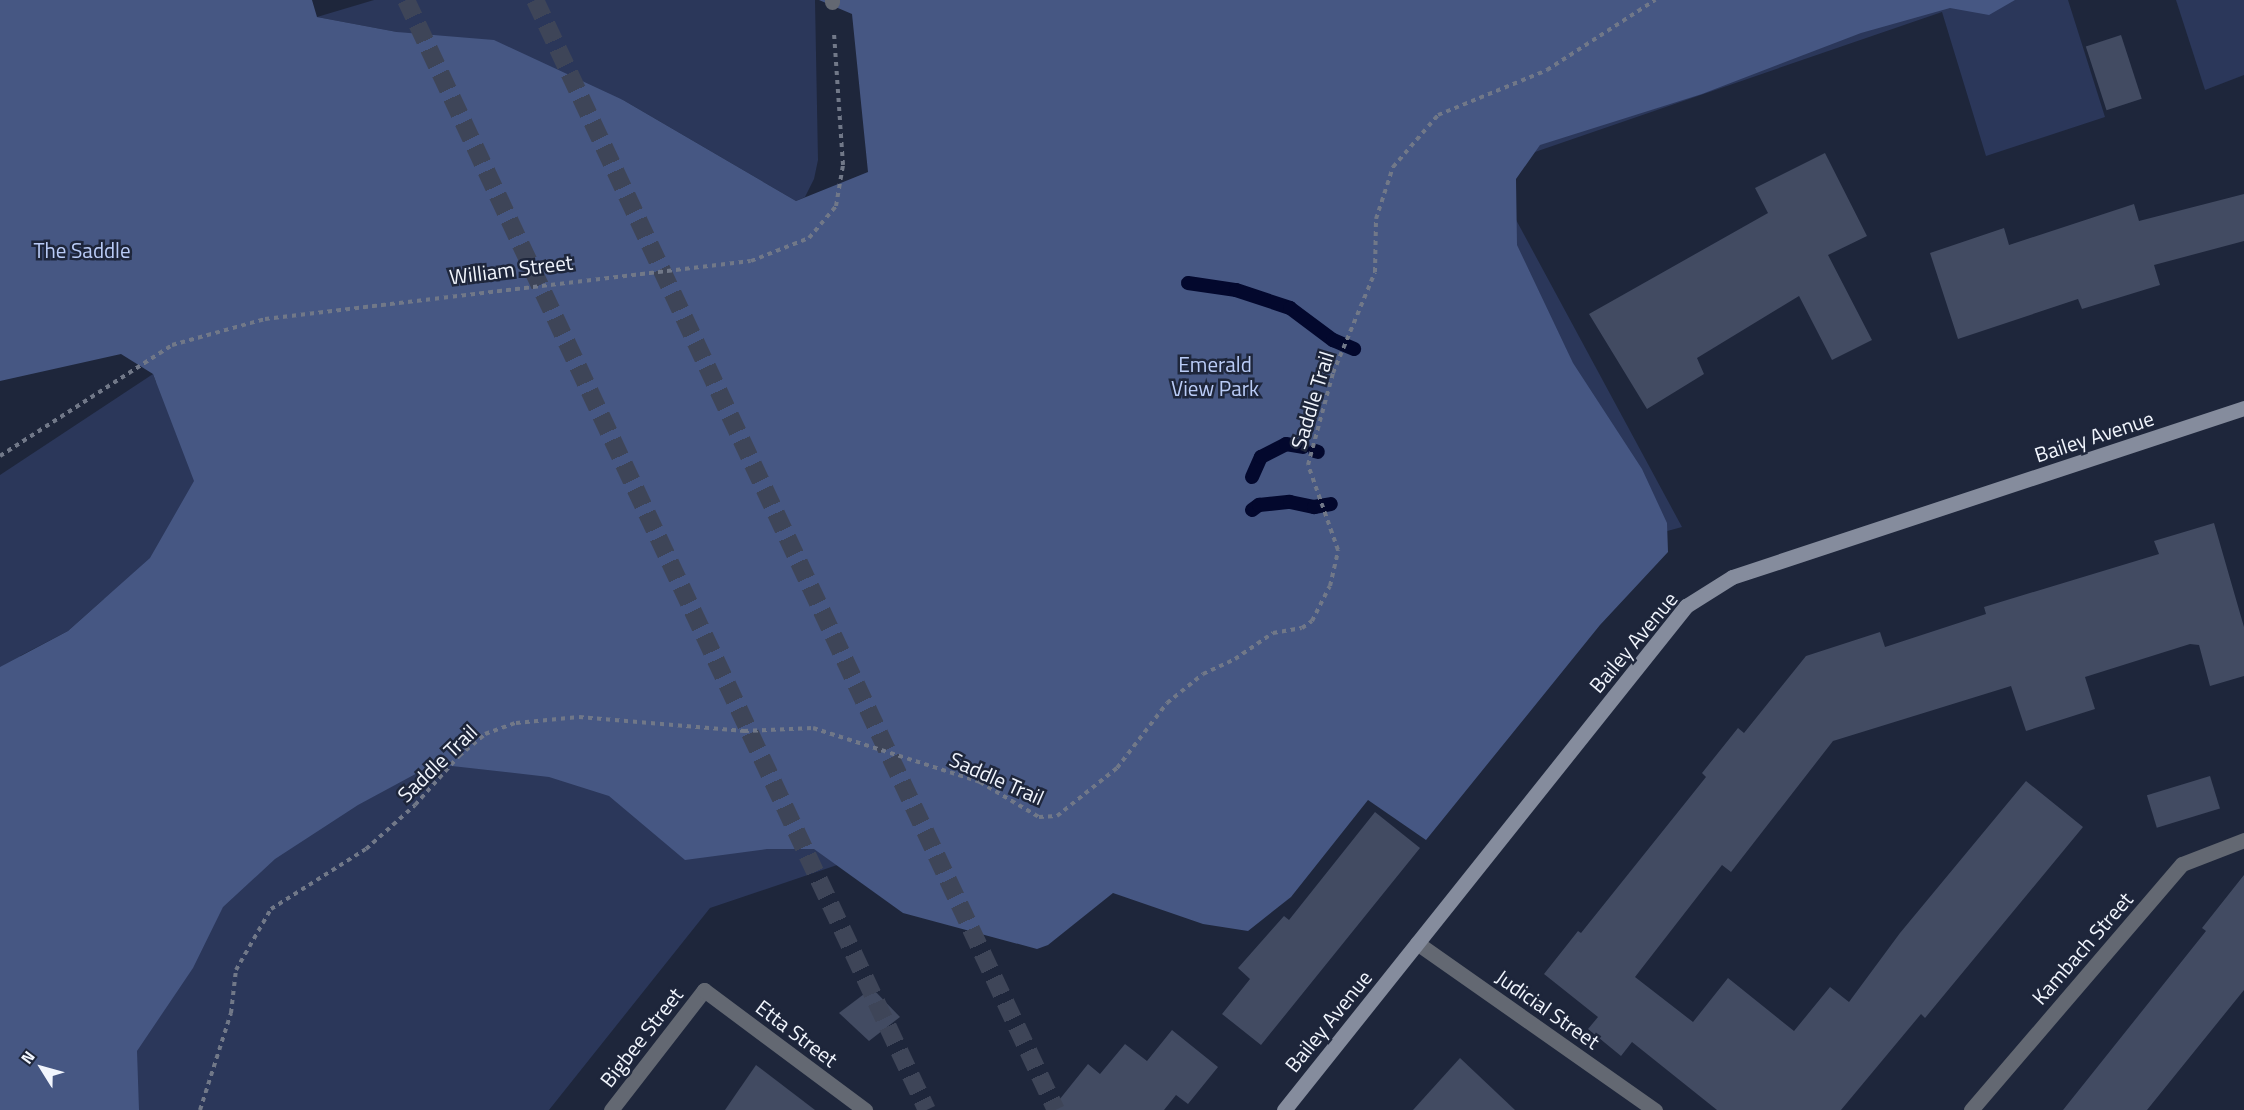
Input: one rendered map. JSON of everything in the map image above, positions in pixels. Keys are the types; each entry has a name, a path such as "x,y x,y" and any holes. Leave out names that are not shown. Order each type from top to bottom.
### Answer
{"street":[{"name":"Bailey Avenue","path":"1284,1110 1686,606 1731,577 2244,408"},
{"name":"Kambach Street","path":"1971,1110 2182,864 2244,840"},
{"name":"Judicial Street","path":"1417,942 1655,1110"},
{"name":"Bigbee Street","path":"611,1110 704,990"},
{"name":"Etta Street","path":"704,990 865,1110"}],"path":[{"name":"Saddle Trail","path":"200,1110 231,1013 236,970 271,909 366,849 415,805 485,734 516,723 579,717 744,731 813,728 980,783 1039,817 1057,816 1117,768 1167,703 1203,674 1235,659 1273,633 1302,628 1312,621 1330,586 1338,550 1308,465 1333,373 1375,272 1376,219 1393,167 1438,115 1547,70 1655,0"},
{"name":"William Street","path":"0,456 172,345 265,319 751,261 809,238 836,206 843,165 832,1"}],"green space":[{"name":"Emerald View Park","path":"0,0 312,0 317,17 397,32 494,40 623,100 796,201 868,172 852,14 819,0 2015,0 1989,15 1950,8 1861,33 1702,94 1540,145 1516,179 1517,245 1573,363 1642,469 1667,523 1668,552 1600,625 1426,840 1368,800 1291,897 1248,931 1203,924 1113,893 1048,945 1037,949 903,913 814,849 767,849 685,860 609,796 549,777 434,764 358,805 275,859 223,907 193,968 137,1051 139,1110 0,1110 0,667 68,631 150,558 194,481 153,374 121,354 0,381"},
{"path":"374,0 815,0 818,160 814,179 805,197 796,201 623,100 397,32 317,17"},
{"name":"Emerald View Park","path":"869,0 2068,0 2105,117 1986,156 1942,12 1488,168 1682,527 1649,536 955,825 710,908 549,1110 0,1110 0,475 153,374 156,382 902,245","holes":["105,599 106,800 20,656 68,631"]},
{"path":"2176,0 2244,0 2244,75 2205,90"}],"building":[{"path":"2121,35 2142,99 2107,110 2086,46"},
{"path":"1825,153 1867,236 1828,255 1872,340 1832,360 1799,296 1697,358 1704,374 1647,409 1589,314 1768,213 1755,188"},
{"path":"2244,194 2244,241 2154,265 2160,285 2082,309 2078,299 1958,339 1930,253 2004,228 2009,245 2134,204 2139,221"},
{"path":"2214,523 2244,627 2244,676 2210,686 2199,645 2190,644 2085,677 2095,709 2026,731 2011,686 1833,741 1731,872 1722,865 1635,977 1693,1022 1728,978 1794,1031 1830,987 1849,1002 1900,933 2026,781 2083,827 1925,1018 1921,1014 1841,1110 1717,1110 1632,1042 1621,1056 1588,1029 1598,1017 1544,974 1578,931 1581,933 1706,777 1702,773 1738,728 1744,733 1806,656 1880,632 1885,647 1986,614 1984,607 2159,554 2154,541"},
{"path":"2210,776 2220,809 2157,828 2147,795"},
{"path":"1375,812 1420,848 1261,1045 1222,1014 1250,979 1238,968 1284,916 1289,920"},
{"path":"2244,875 2244,990 2147,1110 2063,1110 2206,931 2202,928"},
{"path":"872,988 900,1017 869,1041 839,1013"},
{"path":"1172,1030 1218,1067 1188,1104 1176,1095 1164,1110 1051,1110 1088,1064 1100,1074 1125,1044 1147,1061"},
{"path":"1460,1058 1515,1110 1413,1110"},
{"path":"756,1065 815,1110 725,1110"}],"waterway":[{"path":"1188,283 1236,290 1290,308 1333,340 1354,349"},
{"path":"1252,477 1261,457 1286,444 1303,447"},
{"path":"1252,510 1259,505 1290,502 1314,507 1331,504"}],"tunnel":[{"path":"406,0 927,1110"},
{"path":"535,0 1056,1110"}],"park label":[{"name":"The Saddle","path":"82,250"}]}
